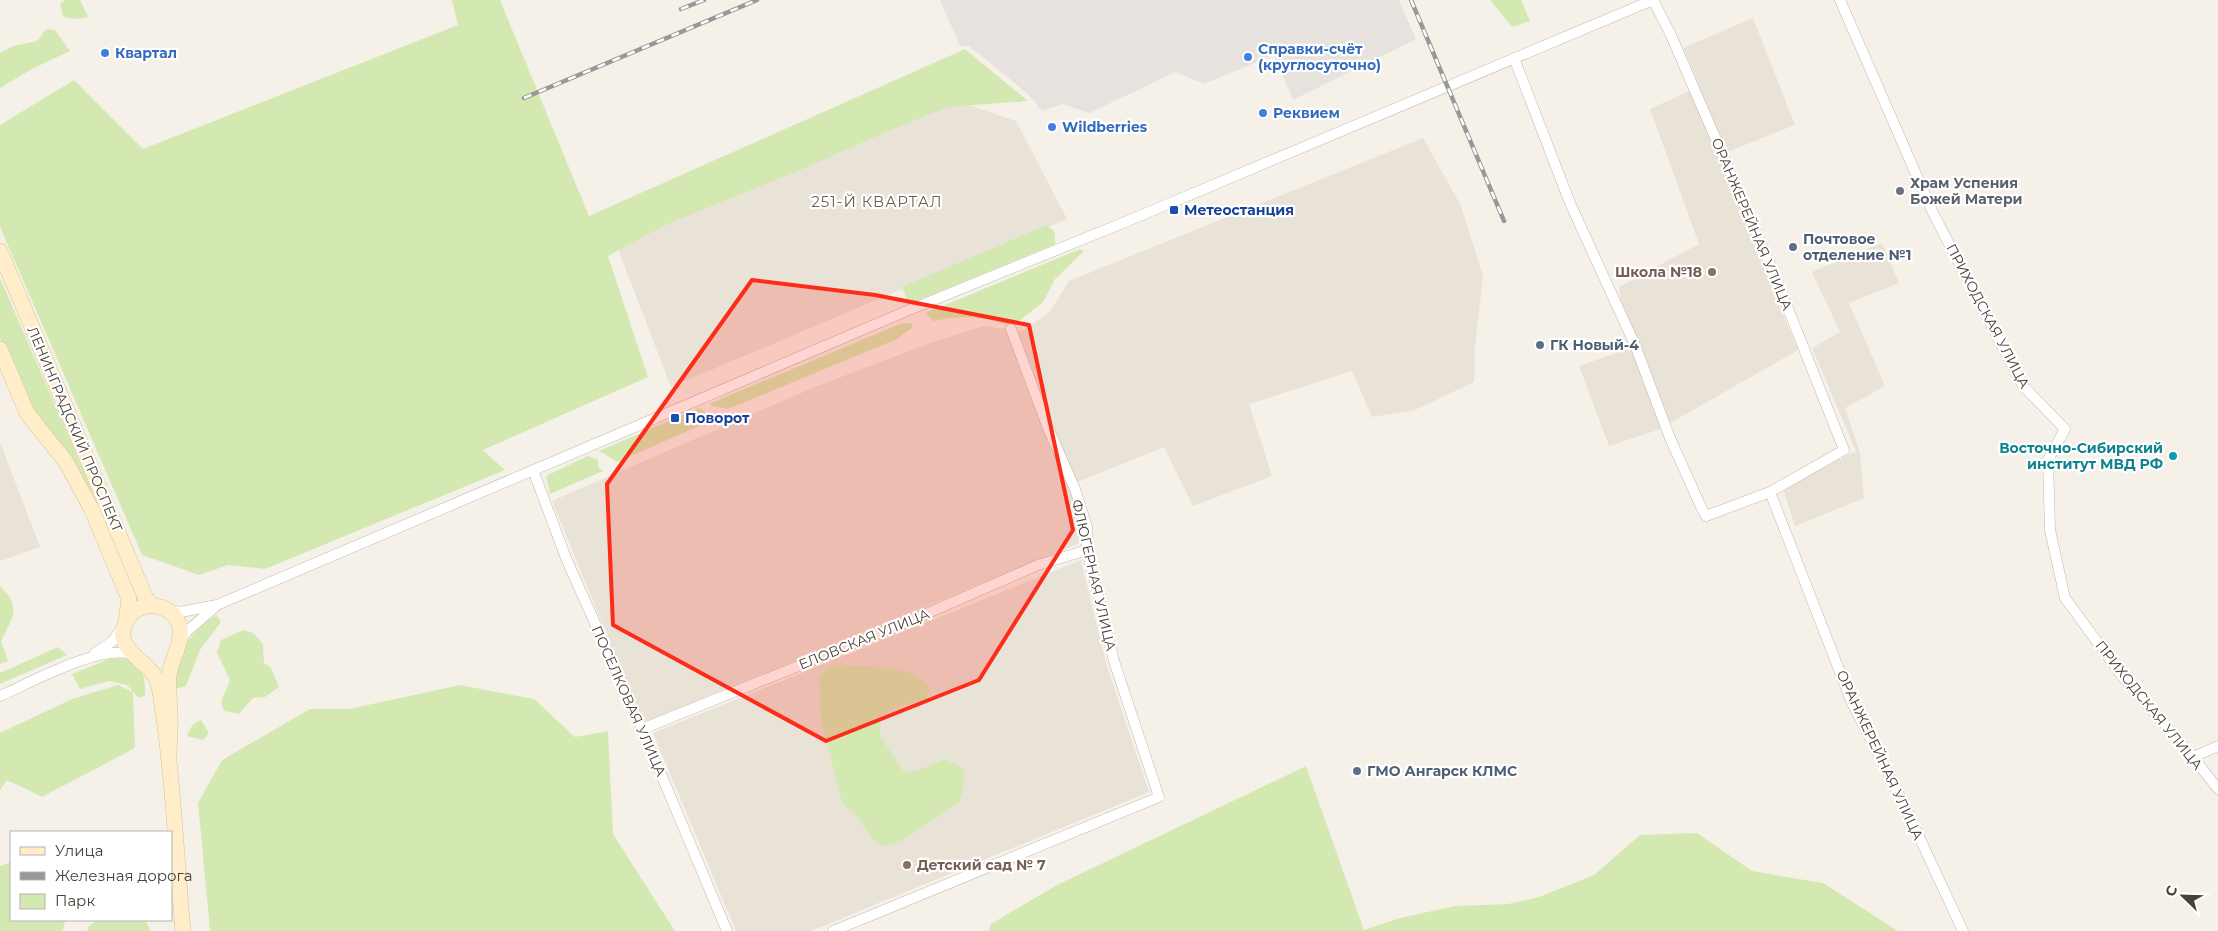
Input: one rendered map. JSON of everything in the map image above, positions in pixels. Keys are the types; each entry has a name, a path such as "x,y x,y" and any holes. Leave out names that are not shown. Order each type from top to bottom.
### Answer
{"main road":[{"name":"ЛЕНИНГРАДСКИЙ ПРОСПЕКТ","path":"0,251 138,580 146,598 157,606"},
{"name":"ЛЕНИНГРАДСКИЙ ПРОСПЕКТ","path":"0,349 27,413 66,462 96,518 129,599 130,605 126,622"},
{"path":"169,757 169,677 180,636 179,625 171,612 157,606 143,607 135,611 126,622 124,639 131,654 149,669 156,679 161,695 169,757 183,931"},
{"path":"131,654 143,661 155,663 170,656 178,646"}],"street":[{"path":"157,606 181,612 218,605 909,310 1653,0"},
{"name":"ОРАНЖЕРЕЙНАЯ УЛИЦА","path":"1653,0 1670,32 1776,278 1844,450 1770,492 1852,703 1902,800 1963,931"},
{"name":"ПРИХОДСКАЯ УЛИЦА","path":"1840,0 1933,213 2023,386 2065,429 2048,460 2050,530 2065,598 2123,677 2193,757 2218,790"},
{"path":"1514,58 1570,203 1635,346 1670,438 1706,516 1770,492"},
{"name":"ФЛЮГЕРНАЯ УЛИЦА","path":"834,931 1159,797 1114,661 1087,550 1087,527 1075,489 1048,428 1011,329"},
{"name":"ПОСЕЛКОВАЯ УЛИЦА","path":"533,470 566,558 642,729 727,931"},
{"name":"ЕЛОВСКАЯ УЛИЦА","path":"642,729 912,620 1038,565 1087,550"},
{"path":"178,646 185,633 218,605"},
{"path":"88,658 113,641 126,622"},
{"path":"0,696 88,658 114,652 131,654"},
{"path":"2193,757 2218,746"}],"highlighted area":[{"path":"752,280 875,295 1029,325 1073,530 979,680 826,741 613,625 607,484"}],"shaded area":[{"path":"940,0 1399,0 1416,39 1293,100 1274,55 1204,84 1175,72 1090,113 1062,104 1042,111 1028,94 969,46 960,46"},
{"path":"1753,18 1795,125 1717,156 1798,350 1658,430 1609,446 1579,366 1628,349 1619,287 1699,244 1650,109 1700,86 1683,48"},
{"path":"958,101 1016,121 1067,219 671,387 616,244"},
{"path":"1423,138 1461,206 1483,276 1475,348 1474,382 1415,410 1372,417 1352,371 1249,404 1272,476 1193,506 1164,447 1070,485 1082,542 643,723 552,501 815,387 933,342 983,326 1022,331 1050,312 1069,281"},
{"path":"1882,243 1899,283 1849,303 1885,386 1845,408 1860,453 1864,498 1795,526 1783,489 1856,451 1812,348 1840,332 1812,272"},
{"path":"0,442 40,547 0,561"},
{"path":"1081,560 1106,663 1149,792 811,931 736,931 653,733"}],"green space":[{"path":"66,0 80,0 88,17 78,19 63,17 60,3"},
{"path":"452,0 500,0 589,216 965,49 1028,101 948,107 665,225 608,256 648,377 483,450 505,470 265,569 228,565 199,575 142,555 0,227 0,125 74,80 143,149 458,25"},
{"path":"1490,0 1521,0 1530,21 1512,27"},
{"path":"46,29 55,30 70,51 32,69 0,88 0,53 13,46 37,41"},
{"path":"1047,225 1055,232 1055,244 909,304 902,287"},
{"path":"1080,249 1084,251 1055,279 1043,302 1013,326 973,317 933,321 926,313"},
{"path":"0,278 94,495 33,414 0,338"},
{"path":"911,323 913,327 897,339 728,409 711,406 711,403 900,324"},
{"path":"699,408 705,412 706,423 617,462 599,451"},
{"path":"588,456 598,460 598,467 603,471 550,494 546,476"},
{"path":"0,586 11,600 13,613 1,641 8,661 0,664"},
{"path":"217,615 221,622 200,650 186,686 176,689 177,665 180,655 198,629"},
{"path":"243,630 253,633 263,644 264,663 271,668 279,687 265,697 253,698 239,714 224,711 221,702 230,680 217,653 221,640"},
{"path":"58,647 67,655 0,684 0,673"},
{"path":"124,658 140,669 144,677 145,696 139,698 127,685 109,681 80,689 72,674 109,659"},
{"path":"831,665 900,670 919,677 932,689 925,699 897,707 881,716 880,736 904,772 917,771 945,759 964,769 963,791 959,802 905,839 884,846 874,841 861,822 842,802 821,719 819,678"},
{"path":"118,685 133,692 135,748 42,797 7,780 0,790 0,733 72,699"},
{"path":"460,685 534,699 575,737 608,731 613,834 675,931 210,931 198,803 222,760 310,709 349,709"},
{"path":"201,720 209,733 203,740 187,736 192,726"},
{"path":"1306,766 1364,930 1400,918 1455,906 1508,904 1539,897 1594,875 1640,835 1697,833 1752,871 1823,883 1898,931 988,931 991,924 1057,885"},
{"path":"10,862 10,921 66,921 62,931 0,931 0,866"},
{"path":"96,921 146,921 150,931 87,931 89,926"}],"railway":[{"path":"681,9 704,0"},
{"path":"524,98 757,0"},
{"path":"1411,0 1504,221"}],"place":[{"name":"Квартал","path":"105,53"},
{"name":"Справки-счёт (круглосуточно)","path":"1248,57"},
{"name":"Реквием","path":"1263,113"},
{"name":"Wildberries","path":"1052,127"},
{"name":"Храм Успения Божей Матери","path":"1900,191"},
{"name":"Метеостанция","path":"1174,210"},
{"name":"Почтовое отделение №1","path":"1793,247"},
{"name":"Школа №18","path":"1712,272"},
{"name":"ГК Новый-4","path":"1540,345"},
{"name":"Поворот","path":"675,418"},
{"name":"Восточно-Сибирский институт МВД РФ","path":"2173,456"},
{"name":"ГМО Ангарск КЛМС","path":"1357,771"},
{"name":"Детский сад № 7","path":"907,865"}],"district":[{"name":"251-Й КВАРТАЛ","path":"877,201"}]}
